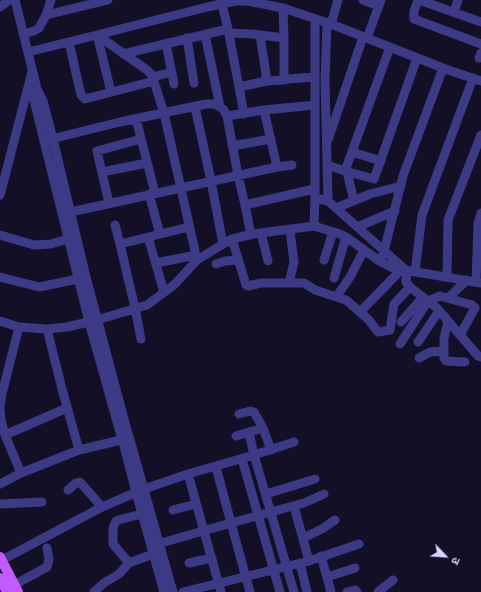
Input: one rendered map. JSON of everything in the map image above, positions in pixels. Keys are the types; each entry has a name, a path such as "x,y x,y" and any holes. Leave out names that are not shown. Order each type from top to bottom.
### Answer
{"main road":[{"path":"1,559 9,590"},
{"path":"0,578 9,590"}],"street":[{"path":"0,7 10,0"},
{"path":"15,0 36,89 43,101 48,140 82,278 124,438 140,490 155,548 164,592"},
{"path":"24,34 39,28 46,15 51,0"},
{"path":"46,15 90,2 108,0"},
{"path":"28,52 98,36 206,3 222,4 236,0 254,1 285,9 329,24 477,80 422,215 407,271 406,282 439,311 478,356 481,357"},
{"path":"284,80 285,9 291,0"},
{"path":"328,201 325,81 329,24 338,0"},
{"path":"326,146 365,38 380,3 363,0"},
{"path":"481,22 419,0 414,11 414,19 481,44"},
{"path":"454,12 458,0"},
{"path":"222,4 244,114"},
{"path":"314,226 316,20"},
{"path":"123,54 186,38 228,31 284,38"},
{"path":"205,34 220,107"},
{"path":"260,35 267,81"},
{"path":"98,36 147,70 153,79 164,113 196,258"},
{"path":"98,36 111,92"},
{"path":"186,38 194,83"},
{"path":"69,42 81,95 83,98 111,92 172,72"},
{"path":"166,43 174,84"},
{"path":"354,201 346,171 390,47"},
{"path":"370,194 417,58"},
{"path":"381,262 401,186 443,68"},
{"path":"0,195 32,71"},
{"path":"239,87 267,81 315,77"},
{"path":"48,140 136,118 214,104 220,107 227,116 251,235"},
{"path":"227,116 264,110 315,105"},
{"path":"195,107 211,181 222,244"},
{"path":"264,110 276,167"},
{"path":"136,118 147,163 160,234"},
{"path":"447,277 448,220 481,135"},
{"path":"109,203 97,151 141,139"},
{"path":"232,146 271,139"},
{"path":"352,152 381,161"},
{"path":"0,154 10,157"},
{"path":"102,172 147,163"},
{"path":"67,213 181,187 292,165"},
{"path":"327,165 374,179"},
{"path":"336,208 370,194 401,186"},
{"path":"245,205 314,193 328,201 407,271"},
{"path":"357,226 395,211"},
{"path":"475,282 478,224 481,213"},
{"path":"115,225 141,339"},
{"path":"156,263 196,258 232,239 261,233 314,226 346,238 381,262 393,268 475,282"},
{"path":"120,244 189,227"},
{"path":"289,283 294,262 290,230"},
{"path":"324,260 333,232"},
{"path":"261,233 268,261"},
{"path":"0,235 34,245 51,244 72,237"},
{"path":"148,237 164,292"},
{"path":"334,278 346,238"},
{"path":"232,239 246,285 250,286 257,283 304,283 315,290 346,300 368,319 378,332 390,330 394,304 396,300 410,287"},
{"path":"337,296 350,277 364,250"},
{"path":"0,321 19,327 47,329 93,321 147,305 174,285 196,258"},
{"path":"216,264 238,260"},
{"path":"360,312 407,271"},
{"path":"0,277 39,287 82,278"},
{"path":"448,298 475,282"},
{"path":"401,322 426,299 437,297 448,298 472,305 475,308 460,335"},
{"path":"400,344 426,299"},
{"path":"418,342 439,311"},
{"path":"448,321 444,338 444,358 446,361 465,362"},
{"path":"19,327 2,394 0,408 1,420 5,435 21,473"},
{"path":"47,329 79,450"},
{"path":"419,358 430,352 444,351"},
{"path":"5,435 67,408"},
{"path":"239,414 250,411 254,412 264,428 272,450"},
{"path":"236,436 264,428"},
{"path":"249,432 254,455 294,592"},
{"path":"0,484 21,473 79,450 124,438"},
{"path":"1,559 102,507 140,490 294,442"},
{"path":"242,459 280,592"},
{"path":"216,467 250,592"},
{"path":"188,474 220,588"},
{"path":"266,494 315,479"},
{"path":"68,490 76,483 80,482 102,507"},
{"path":"140,490 142,514 173,592"},
{"path":"94,592 104,583 119,574 129,563 155,548 204,531 304,503 324,494"},
{"path":"0,504 42,502"},
{"path":"173,510 196,504"},
{"path":"294,506 303,538 307,592"},
{"path":"129,563 113,544 114,524 118,520 142,514"},
{"path":"303,538 322,529 335,520"},
{"path":"183,592 220,588 246,576 304,562 359,544"},
{"path":"9,590 47,567 49,560 47,548"},
{"path":"321,556 331,592"},
{"path":"189,563 212,558"},
{"path":"327,577 355,568"},
{"path":"378,592 393,580"},
{"path":"348,592 355,590 358,592"}]}
